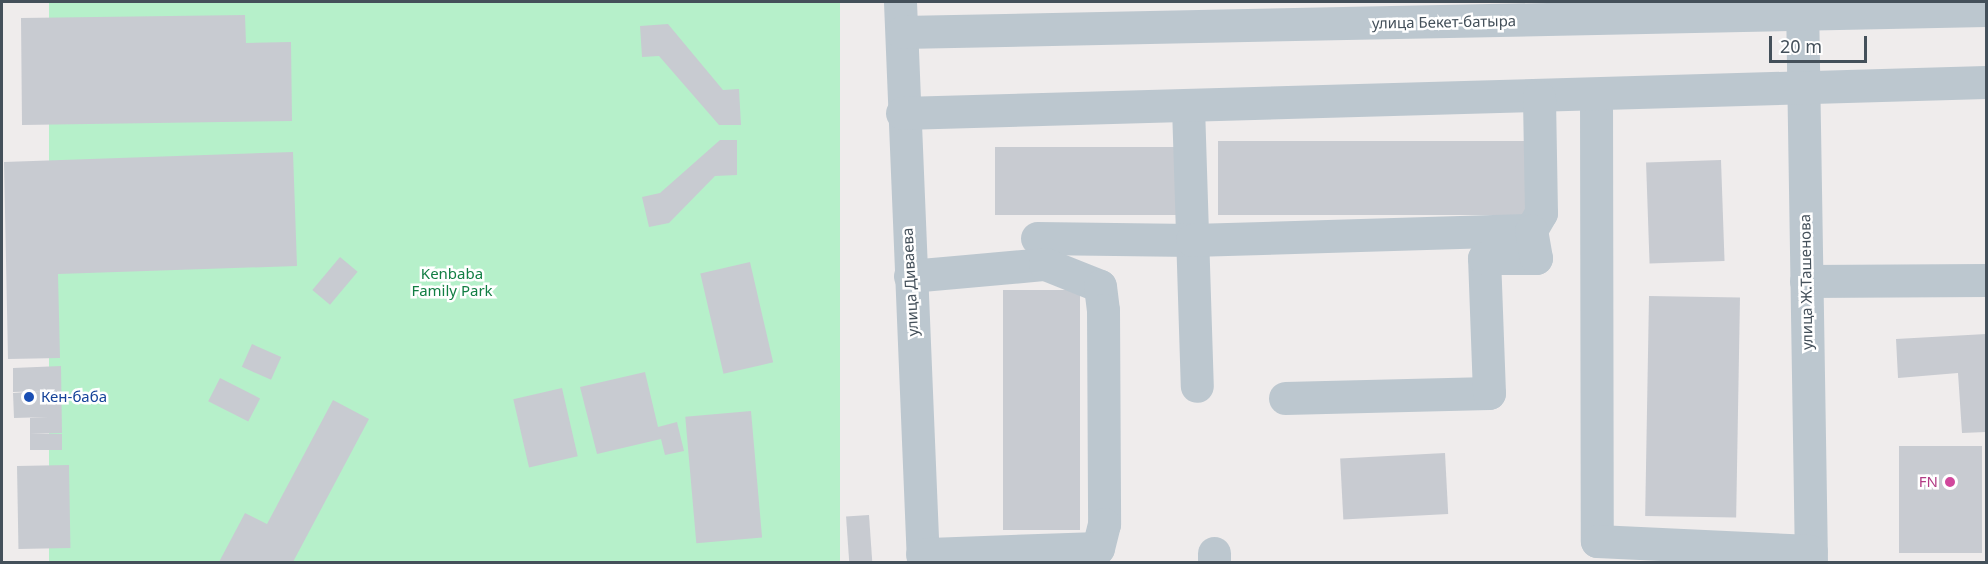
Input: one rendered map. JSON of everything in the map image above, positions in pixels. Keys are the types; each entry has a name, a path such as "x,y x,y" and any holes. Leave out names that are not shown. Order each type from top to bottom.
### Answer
{"street":[{"name":"улица Бекет-батыра","path":"901,17 1802,8 1986,10"},
{"name":"улица Ж.Ташенова","path":"1802,8 1811,557"},
{"name":"улица Диваева","path":"901,17 902,113 923,558"},
{"path":"902,113 1803,90 1986,82"},
{"path":"1596,95 1597,541 1811,557"},
{"path":"1285,398 1489,393 1484,258 1536,258 1531,230 1541,213 1539,97"},
{"path":"1188,106 1197,386"},
{"path":"1037,238 1192,240 1531,230"},
{"path":"910,276 1044,264 1100,286 1103,310 1104,524 1098,549 923,558"},
{"path":"1806,281 1986,280"}],"green space":[{"name":"Kenbaba Family Park","path":"49,2 840,2 840,562 49,562"}],"building":[{"path":"245,15 246,43 291,42 292,121 22,125 21,18"},
{"path":"668,24 723,90 739,89 741,125 719,125 659,56 642,57 640,26"},
{"path":"720,140 737,140 737,175 715,176 669,223 649,227 642,197 660,193"},
{"path":"1218,141 1525,141 1525,215 1218,215"},
{"path":"995,147 1179,147 1179,215 995,215"},
{"path":"293,152 297,266 58,274 60,358 8,359 4,162"},
{"path":"1721,160 1725,261 1650,264 1646,163"},
{"path":"340,257 358,272 330,305 312,290"},
{"path":"750,262 773,362 723,374 700,273"},
{"path":"1003,290 1080,290 1080,530 1003,530"},
{"path":"1649,296 1740,298 1736,518 1645,516"},
{"path":"1986,334 1986,432 1962,433 1958,373 1898,378 1896,339"},
{"path":"252,344 281,357 271,380 242,367"},
{"path":"61,366 62,433 30,434 30,418 48,417 14,418 13,393 42,391 13,392 13,368"},
{"path":"645,372 658,427 677,422 684,451 665,455 661,439 597,454 580,387"},
{"path":"220,378 260,398 248,422 208,401"},
{"path":"562,388 578,456 529,467 513,399"},
{"path":"333,400 369,419 293,562 219,562 245,513 267,524"},
{"path":"751,411 762,538 696,543 685,417"},
{"path":"30,434 62,434 62,450 30,450"},
{"path":"1899,446 1982,446 1982,553 1899,553"},
{"path":"1445,453 1448,514 1343,519 1340,458"},
{"path":"69,465 70,548 18,549 17,466"},
{"path":"869,515 872,562 849,562 846,517"}],"place":[{"name":"Кен-баба","path":"29,397"},
{"name":"FN","path":"1950,482"}]}
